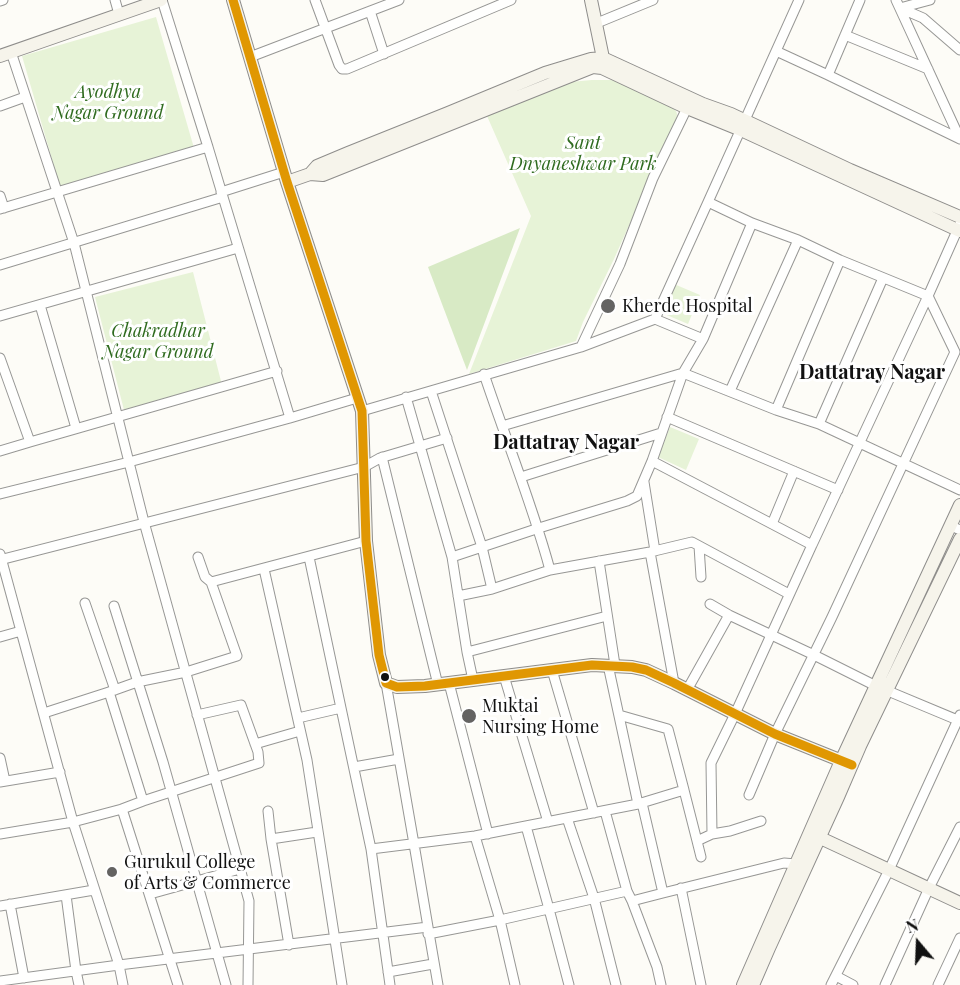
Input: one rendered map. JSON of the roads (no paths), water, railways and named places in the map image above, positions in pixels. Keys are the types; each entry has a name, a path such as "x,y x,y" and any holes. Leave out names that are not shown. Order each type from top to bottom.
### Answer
{"main road":[{"path":"5,54 162,0"},
{"path":"233,0 286,177 362,411 366,541 379,655 386,683 398,687 443,684 592,665 632,667 646,670 775,734 847,763"},
{"path":"591,0 597,23 602,63"},
{"path":"286,177 323,175 466,111 602,63 653,86 731,114 743,125 959,228"},
{"path":"653,86 687,108 743,125 960,217"},
{"path":"753,985 815,835 955,528 960,506"},
{"path":"881,688 960,539"},
{"path":"815,835 960,903"},
{"path":"743,985 796,864 815,835"}],"street":[{"path":"115,0 119,14"},
{"path":"162,0 290,418"},
{"path":"315,0 342,69 384,54 511,0"},
{"path":"597,23 653,0"},
{"path":"655,319 799,0"},
{"path":"828,75 860,0"},
{"path":"898,4 930,0"},
{"path":"250,57 396,1"},
{"path":"898,4 922,18 960,50"},
{"path":"898,4 960,139"},
{"path":"370,11 384,54"},
{"path":"845,35 928,69"},
{"path":"776,51 960,139"},
{"path":"5,54 26,97 74,243 144,522 249,901 248,985"},
{"path":"0,106 26,97"},
{"path":"581,347 620,264 653,178 687,108"},
{"path":"0,196 2,208 208,147"},
{"path":"0,264 286,177"},
{"path":"708,202 928,296 954,352 775,734 749,795"},
{"path":"452,558 638,496 682,373 703,339 753,223"},
{"path":"712,834 711,763 959,228"},
{"path":"730,391 798,240"},
{"path":"0,316 238,248"},
{"path":"776,410 840,260"},
{"path":"819,424 883,278"},
{"path":"40,305 76,428"},
{"path":"362,411 581,347 655,319 703,339"},
{"path":"0,358 30,442"},
{"path":"0,451 277,371"},
{"path":"502,426 682,373 776,410 819,424 960,490"},
{"path":"484,374 539,528 550,570"},
{"path":"431,392 482,547 492,589"},
{"path":"0,494 129,462 357,398"},
{"path":"406,398 452,558 473,680"},
{"path":"667,417 838,490"},
{"path":"521,477 661,433"},
{"path":"123,985 119,965 73,822 0,558 364,467 382,457 447,438"},
{"path":"382,457 396,519 488,834"},
{"path":"652,461 812,545"},
{"path":"772,524 794,471"},
{"path":"644,480 674,683"},
{"path":"211,582 366,541"},
{"path":"458,596 492,589 550,570 692,542 789,594"},
{"path":"699,546 701,577"},
{"path":"44,713 138,681 186,672 237,656 211,582 205,577 198,556"},
{"path":"309,556 371,849 390,985"},
{"path":"599,561 619,715 663,893"},
{"path":"264,568 307,760 342,985"},
{"path":"85,603 143,801"},
{"path":"710,604 881,688 959,719 889,870 834,981 853,985"},
{"path":"114,606 172,792 226,985"},
{"path":"687,690 729,615"},
{"path":"467,652 607,616"},
{"path":"0,637 21,631"},
{"path":"552,670 594,813"},
{"path":"504,676 548,822"},
{"path":"386,683 438,985"},
{"path":"0,834 73,822 122,809 259,763 255,744 241,705 197,715"},
{"path":"298,718 341,708"},
{"path":"619,715 668,729 701,857"},
{"path":"255,744 300,731"},
{"path":"0,758 2,782 60,772"},
{"path":"354,767 399,759"},
{"path":"371,849 488,834 605,811 684,790"},
{"path":"122,809 177,985"},
{"path":"268,811 289,945"},
{"path":"605,811 627,891 662,985"},
{"path":"567,818 594,898 616,985"},
{"path":"697,841 712,834 761,821"},
{"path":"525,826 569,985"},
{"path":"885,985 929,888 960,827"},
{"path":"271,839 317,832"},
{"path":"475,836 500,920 515,985"},
{"path":"632,901 784,863 796,864"},
{"path":"150,894 240,869"},
{"path":"681,888 701,985"},
{"path":"24,978 5,905 94,890"},
{"path":"0,981 334,939 428,931 500,920 627,891"},
{"path":"66,895 79,985"},
{"path":"938,985 960,938"},
{"path":"388,972 434,964"}],"place":[{"name":"Kherde Hospital","path":"608,306"},
{"name":"Muktai Nursing Home","path":"469,716"},
{"name":"Gurukul College of Arts & Commerce","path":"112,872"}],"district":[{"name":"Dattatray Nagar","path":"872,373"},
{"name":"Dattatray Nagar","path":"566,443"}],"park label":[{"name":"Ayodhya Nagar Ground","path":"108,102"},
{"name":"Sant Dnyaneshwar Park","path":"583,153"},
{"name":"Chakradhar Nagar Ground","path":"158,341"}]}
